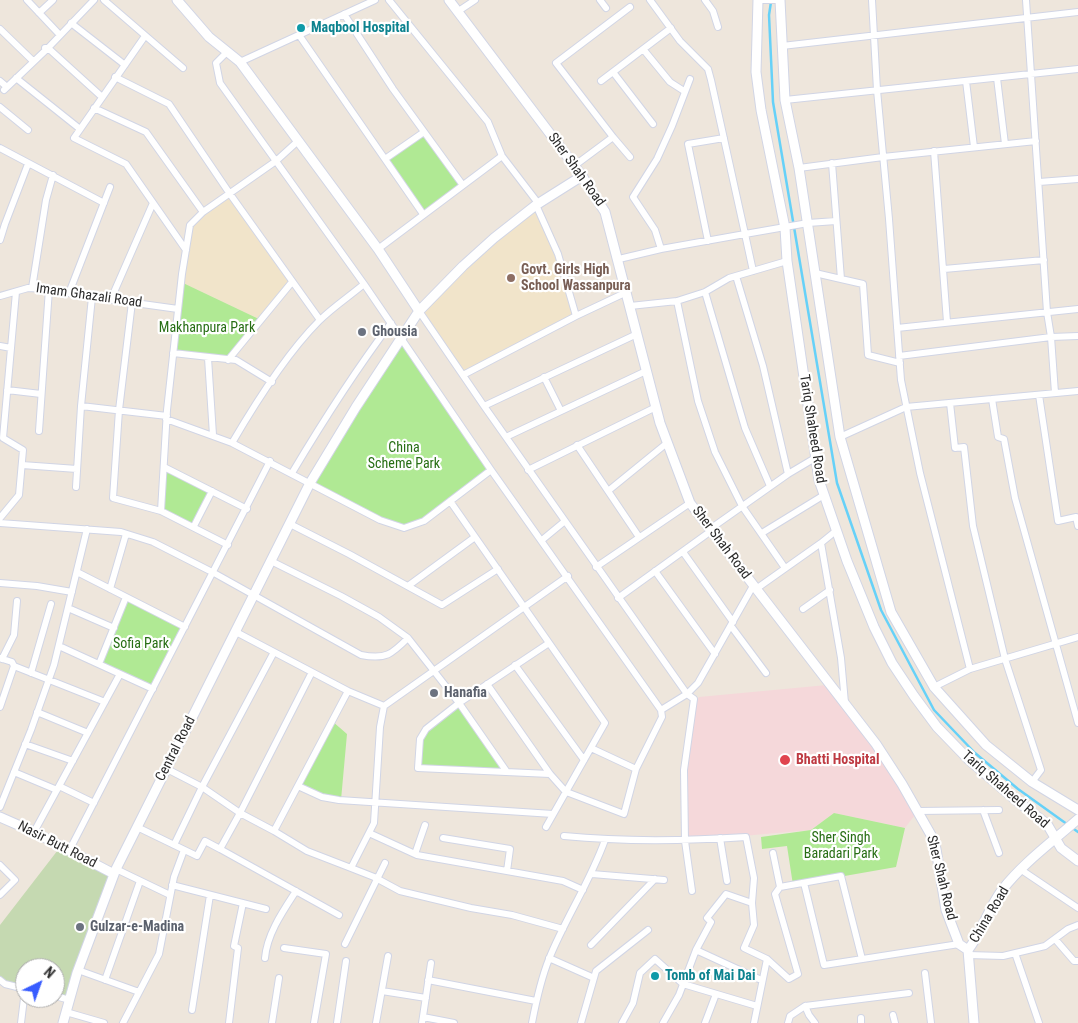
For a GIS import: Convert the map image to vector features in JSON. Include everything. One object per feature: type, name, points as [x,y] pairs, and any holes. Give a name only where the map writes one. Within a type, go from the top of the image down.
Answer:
[{"type":"main road","points":[[177,0],[209,37],[240,62],[378,249],[419,311]]},
{"type":"main road","name":"Sher Shah Road","points":[[449,0],[582,176],[605,212],[619,259],[656,407],[667,443],[690,504],[876,744],[918,811],[932,835],[946,910],[959,944]]},
{"type":"main road","name":"Tariq Shaheed Road","points":[[758,0],[756,72],[760,110],[786,227],[787,261],[815,458],[824,495],[847,561],[874,627],[892,664],[937,727],[968,759],[1047,824],[1062,848],[1078,861]]},
{"type":"main road","name":"Tariq Shaheed Road","points":[[778,0],[785,100],[799,168],[840,437],[891,612],[934,687],[986,745],[1032,782],[1078,810]]},
{"type":"main road","name":"Central Road","points":[[63,1023],[78,970],[115,872],[310,483],[356,407],[419,311],[463,266],[494,238],[537,204],[582,176]]},
{"type":"main road","name":"Nasir Butt Road","points":[[0,817],[115,872]]},
{"type":"main road","name":"China Road","points":[[968,953],[986,917],[1002,891],[1020,869],[1078,819]]},
{"type":"main road","points":[[959,944],[968,953],[974,1023]]},
{"type":"street","points":[[27,0],[59,34]]},
{"type":"street","points":[[39,13],[53,0]]},
{"type":"street","points":[[0,81],[5,89],[94,0]]},
{"type":"street","points":[[104,0],[183,68]]},
{"type":"street","points":[[240,62],[375,0]]},
{"type":"street","points":[[389,0],[488,122],[502,156],[537,204],[558,254],[576,316]]},
{"type":"street","points":[[457,12],[474,0]]},
{"type":"street","points":[[600,0],[606,8]]},
{"type":"street","points":[[650,0],[680,41],[708,69],[753,271]]},
{"type":"street","points":[[705,0],[713,11],[718,27]]},
{"type":"street","points":[[758,0],[778,0]]},
{"type":"street","points":[[872,0],[877,90],[901,380],[920,473],[970,669]]},
{"type":"street","points":[[1026,0],[1047,312],[1051,337],[1055,393]]},
{"type":"street","points":[[630,7],[556,63],[630,157]]},
{"type":"street","points":[[782,46],[1078,12]]},
{"type":"street","points":[[344,14],[393,89],[462,184]]},
{"type":"street","points":[[71,23],[125,65]]},
{"type":"street","points":[[601,81],[671,28]]},
{"type":"street","points":[[0,29],[32,61]]},
{"type":"street","points":[[299,35],[424,214]]},
{"type":"street","points":[[146,36],[74,138],[126,164],[186,250]]},
{"type":"street","points":[[46,48],[102,97]]},
{"type":"street","points":[[643,49],[670,82],[684,91]]},
{"type":"street","points":[[227,52],[216,63],[220,83],[402,338],[491,470],[568,576],[661,710],[662,717],[636,769],[624,814],[567,793],[550,774],[487,684]]},
{"type":"street","points":[[785,100],[1078,69]]},
{"type":"street","points":[[613,72],[653,124]]},
{"type":"street","points":[[16,78],[80,129]]},
{"type":"street","points":[[116,78],[169,104],[230,194],[320,320]]},
{"type":"street","points":[[997,78],[1005,144]]},
{"type":"street","points":[[661,249],[655,230],[633,197],[656,159],[672,126],[684,91],[690,80]]},
{"type":"street","points":[[966,81],[974,147]]},
{"type":"street","points":[[0,106],[28,130]]},
{"type":"street","points":[[94,108],[146,132],[203,212]]},
{"type":"street","points":[[385,159],[424,132]]},
{"type":"street","points":[[574,166],[613,137]]},
{"type":"street","points":[[708,241],[688,144],[724,138]]},
{"type":"street","points":[[161,511],[166,418],[178,309],[190,225],[203,212],[276,161],[298,141]]},
{"type":"street","points":[[799,168],[934,151],[1036,141]]},
{"type":"street","points":[[0,150],[53,175],[104,203]]},
{"type":"street","points":[[934,151],[948,322]]},
{"type":"street","points":[[378,249],[462,184],[502,156]]},
{"type":"street","points":[[832,163],[841,279]]},
{"type":"street","points":[[0,240],[28,164]]},
{"type":"street","points":[[32,288],[46,200],[53,175]]},
{"type":"street","points":[[1039,182],[1078,179]]},
{"type":"street","points":[[69,292],[110,187]]},
{"type":"street","points":[[111,299],[153,202]]},
{"type":"street","points":[[619,259],[661,249],[806,223],[836,221]]},
{"type":"street","points":[[944,269],[1044,260]]},
{"type":"street","points":[[630,306],[678,301],[705,292],[729,278],[787,261]]},
{"type":"street","points":[[816,273],[863,284],[868,355],[899,360],[1051,337],[1078,336]]},
{"type":"street","points":[[736,276],[763,366],[788,474]]},
{"type":"street","points":[[228,360],[292,282]]},
{"type":"street","points":[[232,443],[291,353],[320,320],[364,284]]},
{"type":"street","name":"Imam Ghazali Road","points":[[0,296],[32,288],[49,289],[178,309]]},
{"type":"street","points":[[39,431],[49,289]]},
{"type":"street","points":[[0,518],[19,495],[22,465],[23,450],[3,438],[6,406],[5,388],[16,292]]},
{"type":"street","points":[[463,376],[576,316],[627,292]]},
{"type":"street","points":[[705,292],[745,428],[770,486]]},
{"type":"street","points":[[76,487],[81,406],[92,297]]},
{"type":"street","points":[[678,301],[698,401],[716,452],[742,506],[784,568]]},
{"type":"street","points":[[132,302],[118,410],[113,498],[161,511],[194,526],[228,545]]},
{"type":"street","points":[[897,328],[1078,309]]},
{"type":"street","points":[[419,311],[596,567],[687,694],[694,699],[684,770],[685,841],[692,891]]},
{"type":"street","points":[[292,473],[352,375],[391,323]]},
{"type":"street","points":[[484,406],[637,334]]},
{"type":"street","points":[[0,346],[11,348]]},
{"type":"street","points":[[173,353],[236,360],[272,382]]},
{"type":"street","points":[[208,358],[213,435]]},
{"type":"street","points":[[506,437],[646,371]]},
{"type":"street","points":[[544,377],[561,411]]},
{"type":"street","points":[[5,388],[41,394]]},
{"type":"street","points":[[840,437],[906,407],[1078,391]]},
{"type":"street","points":[[1038,394],[1058,520],[1076,517],[1078,526]]},
{"type":"street","points":[[992,399],[998,437],[1004,439],[1015,498],[1078,724]]},
{"type":"street","points":[[950,403],[955,448],[964,447],[973,526],[1005,659],[1041,770],[1032,782]]},
{"type":"street","points":[[0,413],[6,406]]},
{"type":"street","points":[[81,406],[166,418],[213,435],[270,461],[380,520],[404,528],[424,521],[491,470]]},
{"type":"street","points":[[528,470],[656,407]]},
{"type":"street","points":[[608,491],[667,443]]},
{"type":"street","points":[[577,445],[639,538]]},
{"type":"street","points":[[618,598],[683,552],[770,486],[815,458]]},
{"type":"street","points":[[69,850],[214,573],[270,461]]},
{"type":"street","points":[[22,465],[77,469]]},
{"type":"street","points":[[164,468],[247,509]]},
{"type":"street","points":[[194,526],[212,491]]},
{"type":"street","points":[[762,533],[824,495]]},
{"type":"street","points":[[450,501],[605,723],[546,827]]},
{"type":"street","points":[[596,567],[690,504]]},
{"type":"street","points":[[542,540],[565,521]]},
{"type":"street","points":[[0,523],[126,534],[154,542],[362,655],[373,657],[391,654],[408,638]]},
{"type":"street","points":[[290,524],[442,605],[498,569]]},
{"type":"street","points":[[0,807],[37,712],[59,646],[87,530]]},
{"type":"street","points":[[661,710],[687,694],[698,683],[755,588],[837,530]]},
{"type":"street","points":[[110,589],[126,534]]},
{"type":"street","points":[[408,586],[476,537]]},
{"type":"street","points":[[821,543],[841,658],[845,704]]},
{"type":"street","points":[[683,552],[766,673]]},
{"type":"street","points":[[271,561],[364,608],[408,638],[459,703],[507,772]]},
{"type":"street","points":[[656,571],[715,654]]},
{"type":"street","points":[[77,572],[185,627]]},
{"type":"street","points":[[351,868],[374,823],[380,727],[384,706],[568,576]]},
{"type":"street","points":[[0,583],[37,586],[72,592]]},
{"type":"street","points":[[803,609],[830,590]]},
{"type":"street","points":[[99,664],[126,597]]},
{"type":"street","points":[[17,601],[14,635],[1,658],[12,662],[14,666],[30,673],[105,702]]},
{"type":"street","points":[[30,673],[52,604]]},
{"type":"street","points":[[68,608],[114,628]]},
{"type":"street","points":[[236,632],[348,691],[384,706]]},
{"type":"street","points":[[934,687],[970,669],[1078,636]]},
{"type":"street","points":[[549,643],[459,703],[426,729],[420,739],[418,768],[550,774]]},
{"type":"street","points":[[59,646],[153,689]]},
{"type":"street","points":[[174,845],[202,786],[274,652]]},
{"type":"street","points":[[516,665],[584,760]]},
{"type":"street","points":[[0,707],[3,691],[14,666]]},
{"type":"street","points":[[220,849],[312,672]]},
{"type":"street","points":[[34,832],[120,674]]},
{"type":"street","points":[[274,831],[348,691]]},
{"type":"street","points":[[37,712],[88,733]]},
{"type":"street","points":[[25,744],[73,761]]},
{"type":"street","points":[[591,748],[636,769]]},
{"type":"street","points":[[166,769],[202,786],[240,813],[307,851],[377,878],[400,891],[471,908],[512,915],[563,929]]},
{"type":"street","points":[[14,772],[94,803]]},
{"type":"street","points":[[298,786],[322,797],[375,803],[553,814]]},
{"type":"street","points":[[983,810],[999,853]]},
{"type":"street","points":[[918,811],[999,810]]},
{"type":"street","points":[[414,854],[426,825]]},
{"type":"street","points":[[137,827],[197,856],[205,841],[338,915]]},
{"type":"street","points":[[369,833],[414,854],[563,882],[583,890]]},
{"type":"street","points":[[564,836],[605,840],[685,841],[746,837],[754,878],[752,903],[754,925],[744,948],[767,959],[789,979],[798,974],[775,894],[780,887],[841,876],[862,959]]},
{"type":"street","points":[[443,838],[510,849],[507,871]]},
{"type":"street","points":[[720,838],[727,881]]},
{"type":"street","points":[[532,1023],[536,1001],[549,958],[592,874],[605,840]]},
{"type":"street","points":[[123,1023],[159,954],[172,885],[184,850]]},
{"type":"street","points":[[773,853],[780,887]]},
{"type":"street","points":[[345,944],[385,863]]},
{"type":"street","points":[[0,865],[15,880],[0,895]]},
{"type":"street","points":[[1020,869],[1078,908]]},
{"type":"street","points":[[115,872],[170,895]]},
{"type":"street","points":[[592,874],[664,880]]},
{"type":"street","points":[[591,945],[655,879]]},
{"type":"street","points":[[105,980],[140,881]]},
{"type":"street","points":[[804,883],[824,965],[959,944]]},
{"type":"street","points":[[172,885],[266,909]]},
{"type":"street","points":[[265,958],[278,920],[296,891]]},
{"type":"street","points":[[663,1023],[679,995],[696,950],[711,922],[707,918],[726,894],[752,903]]},
{"type":"street","points":[[192,1010],[210,895]]},
{"type":"street","points":[[229,1023],[238,948],[234,946],[243,903]]},
{"type":"street","points":[[968,953],[1003,956],[1045,946],[1068,929],[1078,925]]},
{"type":"street","points":[[581,1023],[596,971],[648,930]]},
{"type":"street","points":[[1055,939],[1074,961],[1078,961]]},
{"type":"street","points":[[284,948],[326,954],[314,1023]]},
{"type":"street","points":[[696,950],[759,979]]},
{"type":"street","points":[[1015,953],[1039,1023]]},
{"type":"street","points":[[376,1023],[388,956]]},
{"type":"street","points":[[549,958],[594,978]]},
{"type":"street","points":[[622,1023],[633,1003],[640,973],[654,959],[683,984],[757,1006]]},
{"type":"street","points":[[754,1023],[767,959]]},
{"type":"street","points":[[337,1023],[346,961]]},
{"type":"street","points":[[431,963],[422,1020],[454,1023]]},
{"type":"street","points":[[78,970],[139,992]]},
{"type":"street","points":[[925,973],[931,1023]]},
{"type":"street","points":[[272,1023],[279,978]]},
{"type":"street","points":[[0,980],[5,984],[15,986]]},
{"type":"street","points":[[428,980],[536,1001]]},
{"type":"street","points":[[382,991],[426,998]]},
{"type":"street","points":[[788,1023],[790,1016],[805,1006],[909,993]]},
{"type":"street","points":[[705,1023],[716,994]]},
{"type":"street","points":[[65,999],[70,1000]]},
{"type":"street","points":[[805,1006],[815,1023]]},
{"type":"street","points":[[21,1023],[23,1008]]},
{"type":"street","points":[[66,1012],[104,1023]]},
{"type":"street","points":[[893,1015],[895,1023]]},
{"type":"shaded area","points":[[231,195],[292,282],[261,320],[181,282],[189,225]]},
{"type":"shaded area","name":"Govt. Girls High School Wassanpura","points":[[539,208],[553,233],[576,316],[463,376],[420,314],[495,241]]},
{"type":"shaded area","name":"Bhatti Hospital","points":[[827,685],[879,751],[918,811],[905,828],[834,813],[811,830],[685,841],[684,770],[694,704],[699,697]]},
{"type":"green space","points":[[424,132],[462,184],[423,214],[385,159]]},
{"type":"green space","name":"Makhanpura Park","points":[[181,282],[261,320],[228,360],[173,353]]},
{"type":"green space","name":"China Scheme Park","points":[[402,343],[491,470],[424,521],[404,528],[310,484]]},
{"type":"green space","points":[[164,467],[212,491],[194,526],[161,511]]},
{"type":"green space","name":"Sofia Park","points":[[126,597],[185,627],[153,689],[99,664]]},
{"type":"green space","points":[[459,703],[507,772],[421,769],[419,749],[426,729]]},
{"type":"green space","points":[[332,721],[347,734],[341,800],[298,786]]},
{"type":"green space","name":"Sher Singh Baradari Park","points":[[834,813],[905,828],[896,867],[793,885],[787,846],[762,849],[761,837],[811,830]]},
{"type":"green space","points":[[61,846],[114,874],[70,1000],[65,999],[65,958],[15,958],[15,985],[0,980],[0,925]]},
{"type":"waterway","points":[[771,2],[769,15],[773,102],[837,483],[881,610],[934,710],[975,753],[1018,789],[1078,832]]},
{"type":"place","name":"Maqbool Hospital","points":[[301,28]]},
{"type":"place","name":"Govt. Girls High School Wassanpura","points":[[511,278]]},
{"type":"place","name":"Ghousia","points":[[362,332]]},
{"type":"place","name":"Hanafia","points":[[434,693]]},
{"type":"place","name":"Bhatti Hospital","points":[[785,760]]},
{"type":"place","name":"Gulzar-e-Madina","points":[[80,927]]},
{"type":"place","name":"Tomb of Mai Dai","points":[[655,976]]}]
